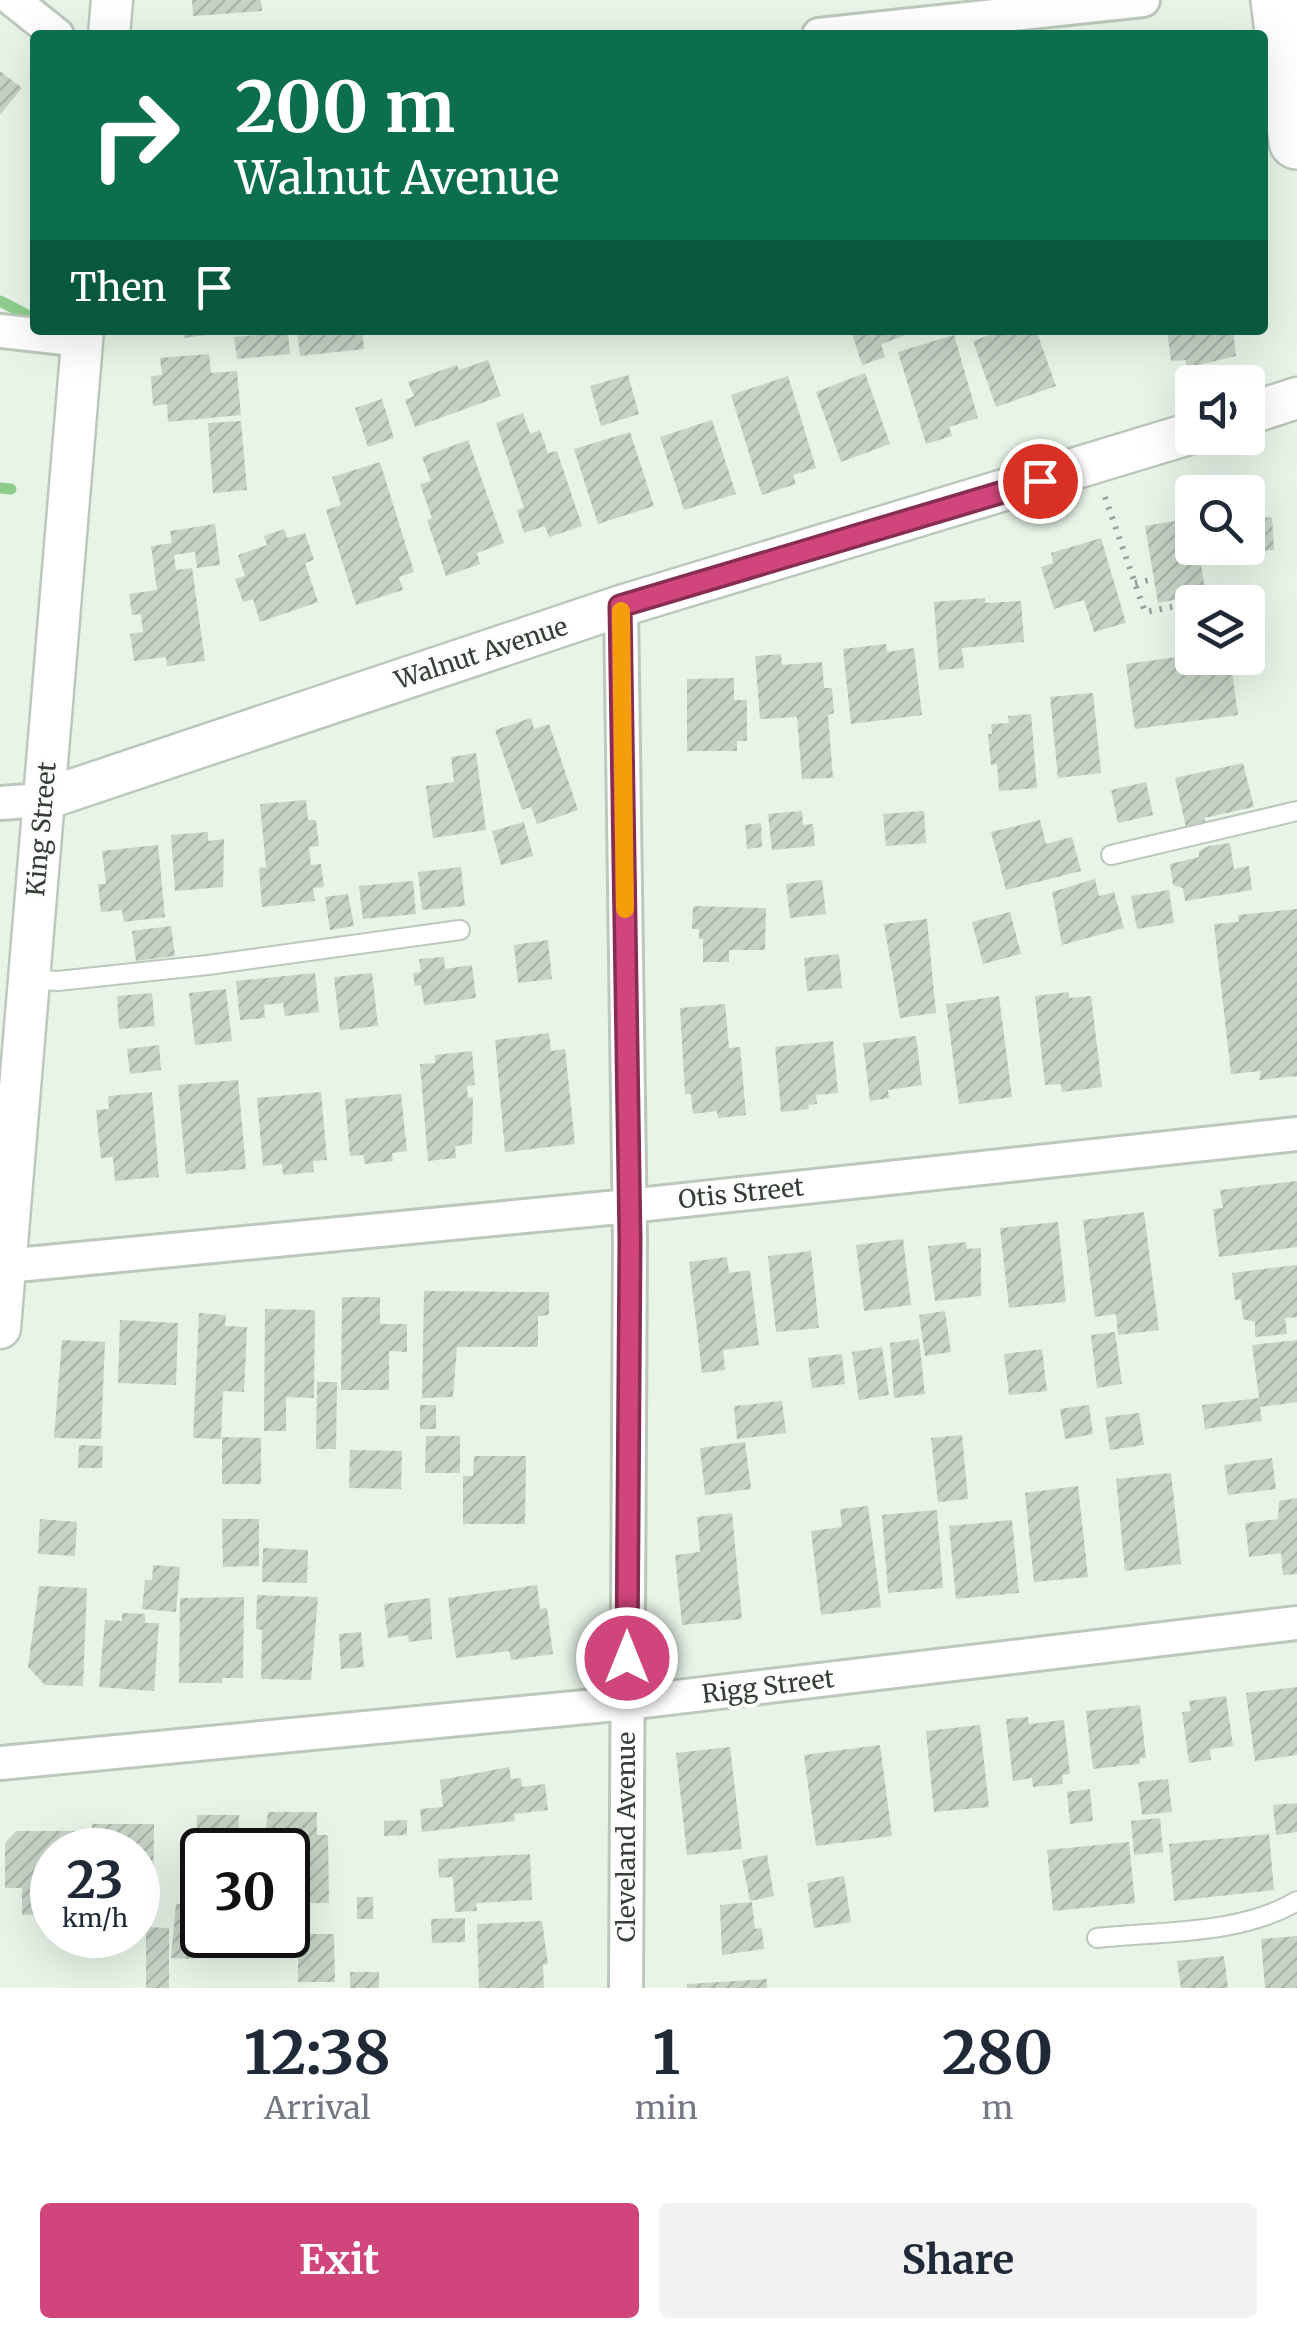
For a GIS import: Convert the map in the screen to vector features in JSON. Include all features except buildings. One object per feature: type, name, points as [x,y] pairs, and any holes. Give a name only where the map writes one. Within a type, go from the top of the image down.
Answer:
[{"type":"highway","points":[[1286,9],[1296,126]]},
{"type":"street","points":[[13,0],[51,30]]},
{"type":"street","points":[[109,30],[112,0]]},
{"type":"street","points":[[865,30],[1143,0]]},
{"type":"street","points":[[0,331],[30,332]]},
{"type":"street","name":"King Street","points":[[0,1328],[83,335]]},
{"type":"street","points":[[1265,408],[1297,398]]},
{"type":"street","name":"Walnut Avenue","points":[[0,803],[42,800],[620,606],[1175,438]]},
{"type":"street","name":"Cleveland Avenue","points":[[620,606],[629,1206],[626,1988]]},
{"type":"street","name":"Otis Street","points":[[6,1266],[629,1206],[1297,1134]]},
{"type":"street","name":"Rigg Street","points":[[0,1763],[627,1703],[1297,1624]]},
{"type":"lane","points":[[1112,856],[1297,811]]},
{"type":"lane","points":[[28,979],[58,981],[208,965],[460,930]]},
{"type":"lane","points":[[1097,1938],[1247,1921],[1274,1915],[1297,1900]]},
{"type":"path","points":[[1105,498],[1145,612],[1175,606]]},
{"type":"path","points":[[1135,583],[1154,579]]},
{"type":"waterway","points":[[0,301],[30,316]]},
{"type":"waterway","points":[[0,488],[11,489]]},
{"type":"slow traffic","points":[[621,611],[625,909]]},
{"type":"route","points":[[627,1658],[630,1240],[620,606],[1040,481]]}]
